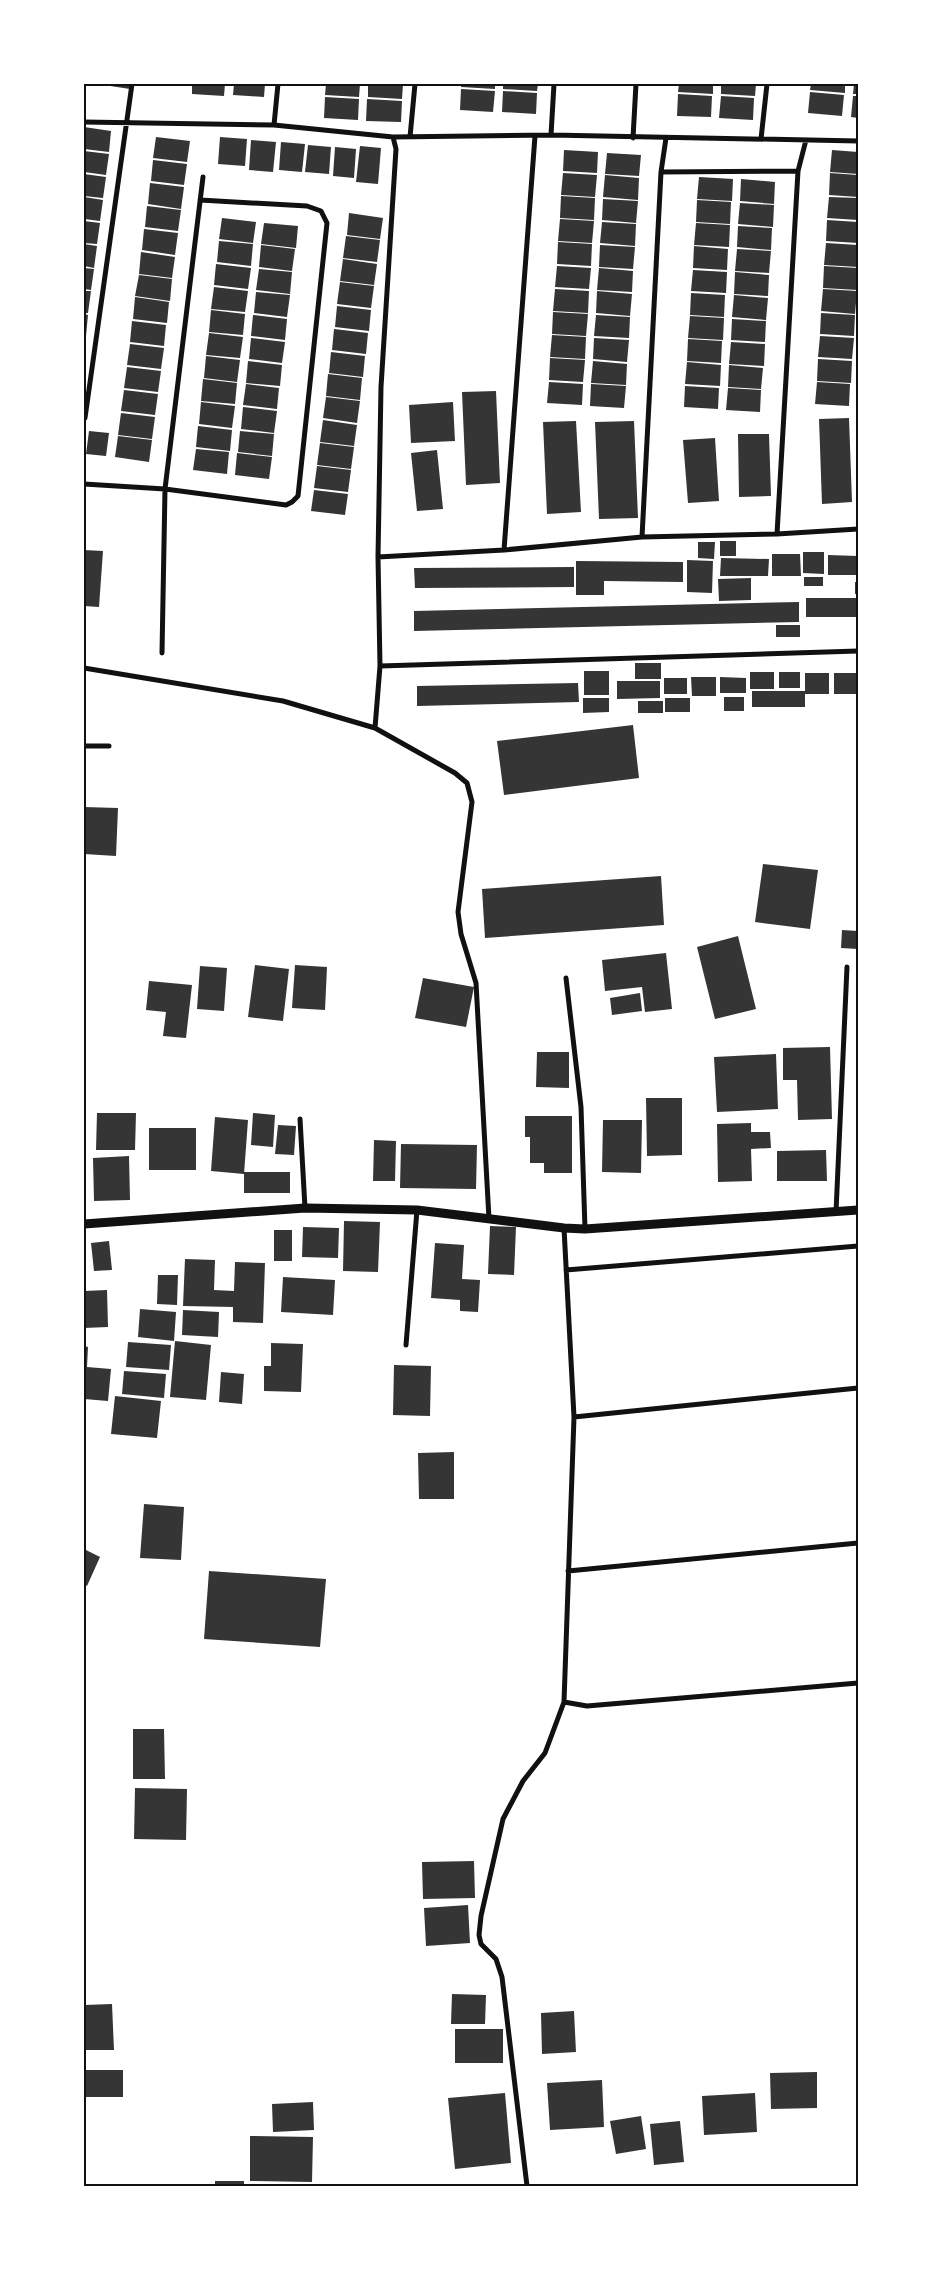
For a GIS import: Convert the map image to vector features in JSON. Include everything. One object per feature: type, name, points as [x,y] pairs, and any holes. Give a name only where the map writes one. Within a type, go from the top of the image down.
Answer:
[{"type":"street","points":[[84,418],[125,122],[132,84]]},
{"type":"street","points":[[274,126],[278,84]]},
{"type":"street","points":[[410,136],[415,84]]},
{"type":"street","points":[[551,135],[554,84]]},
{"type":"street","points":[[633,138],[636,84]]},
{"type":"street","points":[[761,138],[767,84]]},
{"type":"street","points":[[84,122],[274,126],[394,136],[551,135],[858,141]]},
{"type":"street","points":[[375,728],[380,666],[378,557],[381,387],[396,149],[394,136]]},
{"type":"street","points":[[504,550],[535,136]]},
{"type":"street","points":[[642,537],[660,172],[666,138]]},
{"type":"street","points":[[777,534],[798,171],[806,140]]},
{"type":"street","points":[[660,172],[798,171]]},
{"type":"street","points":[[162,652],[165,489],[203,177]]},
{"type":"street","points":[[84,484],[165,489],[286,505],[298,496],[327,223],[321,211],[307,206],[200,200]]},
{"type":"street","points":[[378,557],[504,550],[642,537],[777,534],[858,529]]},
{"type":"street","points":[[380,666],[858,651]]},
{"type":"street","points":[[84,668],[283,702],[375,728],[454,773],[467,783],[472,802],[458,912],[461,934],[476,983],[489,1219]]},
{"type":"street","points":[[84,746],[109,746]]},
{"type":"street","points":[[836,1212],[847,967]]},
{"type":"street","points":[[566,978],[581,1108],[585,1228]]},
{"type":"street","points":[[300,1119],[305,1208]]},
{"type":"street","points":[[84,1224],[305,1208],[417,1210],[564,1228],[585,1228],[858,1210]]},
{"type":"street","points":[[406,1344],[417,1210]]},
{"type":"street","points":[[527,2186],[502,1976],[496,1959],[481,1944],[479,1926],[502,1819],[523,1781],[545,1753],[564,1702],[574,1417],[564,1228]]},
{"type":"street","points":[[566,1270],[858,1246]]},
{"type":"street","points":[[574,1417],[858,1388]]},
{"type":"street","points":[[568,1570],[858,1543]]},
{"type":"street","points":[[564,1702],[587,1706],[858,1683]]},
{"type":"building","points":[[97,84],[130,84],[130,89]]},
{"type":"building","points":[[192,84],[225,84],[224,96],[192,94]]},
{"type":"building","points":[[234,84],[265,84],[264,97],[233,95]]},
{"type":"building","points":[[326,84],[360,84],[359,97],[325,95]]},
{"type":"building","points":[[368,84],[403,84],[402,99],[368,97]]},
{"type":"building","points":[[461,84],[495,84],[495,89],[461,87]]},
{"type":"building","points":[[503,84],[538,84],[537,91],[503,89]]},
{"type":"building","points":[[679,84],[713,84],[713,94],[678,92]]},
{"type":"building","points":[[721,84],[756,84],[755,96],[721,94]]},
{"type":"building","points":[[811,84],[845,84],[845,93],[810,90]]},
{"type":"building","points":[[854,84],[858,84],[858,94],[853,94]]},
{"type":"building","points":[[461,89],[495,91],[493,112],[460,110]]},
{"type":"building","points":[[503,91],[537,93],[536,114],[502,112]]},
{"type":"building","points":[[810,92],[844,95],[842,116],[808,113]]},
{"type":"building","points":[[678,94],[712,96],[711,117],[677,116]]},
{"type":"building","points":[[721,96],[754,98],[753,120],[719,118]]},
{"type":"building","points":[[853,96],[858,96],[858,118],[851,117]]},
{"type":"building","points":[[325,97],[359,99],[358,120],[324,118]]},
{"type":"building","points":[[367,99],[402,101],[401,122],[366,121]]},
{"type":"building","points":[[84,127],[111,131],[109,152],[84,149]]},
{"type":"building","points":[[156,137],[190,141],[187,162],[153,158]]},
{"type":"building","points":[[220,137],[247,139],[245,166],[218,164]]},
{"type":"building","points":[[251,140],[276,142],[273,172],[249,170]]},
{"type":"building","points":[[281,142],[305,144],[302,172],[279,170]]},
{"type":"building","points":[[308,145],[331,147],[329,174],[305,172]]},
{"type":"building","points":[[360,146],[381,148],[378,184],[356,182]]},
{"type":"building","points":[[335,147],[356,149],[354,178],[333,176]]},
{"type":"building","points":[[564,150],[598,152],[597,173],[563,171]]},
{"type":"building","points":[[832,150],[858,152],[858,174],[830,172]]},
{"type":"building","points":[[84,151],[109,154],[106,175],[84,172]]},
{"type":"building","points":[[607,153],[641,155],[639,176],[605,174]]},
{"type":"building","points":[[153,160],[187,164],[184,185],[151,181]]},
{"type":"building","points":[[563,173],[597,175],[595,197],[561,195]]},
{"type":"building","points":[[830,173],[858,175],[858,197],[829,195]]},
{"type":"building","points":[[84,174],[106,177],[103,198],[84,196]]},
{"type":"building","points":[[605,175],[639,178],[638,200],[603,197]]},
{"type":"building","points":[[699,177],[733,179],[732,201],[697,199]]},
{"type":"building","points":[[741,179],[775,182],[774,204],[740,201]]},
{"type":"building","points":[[150,183],[184,187],[181,209],[148,204]]},
{"type":"building","points":[[561,196],[595,198],[594,220],[560,218]]},
{"type":"building","points":[[84,197],[103,200],[100,221],[84,219]]},
{"type":"building","points":[[829,197],[858,198],[858,220],[827,218]]},
{"type":"building","points":[[603,199],[638,201],[636,223],[602,220]]},
{"type":"building","points":[[697,200],[731,202],[730,224],[696,222]]},
{"type":"building","points":[[740,203],[774,205],[773,227],[738,224]]},
{"type":"building","points":[[147,206],[181,210],[178,231],[145,227]]},
{"type":"building","points":[[349,213],[383,218],[380,239],[347,235]]},
{"type":"building","points":[[222,218],[256,222],[253,243],[219,239]]},
{"type":"building","points":[[560,219],[594,221],[592,243],[558,241]]},
{"type":"building","points":[[827,220],[858,222],[858,243],[826,241]]},
{"type":"building","points":[[84,221],[100,223],[97,244],[84,243]]},
{"type":"building","points":[[602,222],[636,224],[635,246],[600,243]]},
{"type":"building","points":[[264,223],[298,226],[296,248],[261,244]]},
{"type":"building","points":[[696,223],[730,225],[729,247],[694,245]]},
{"type":"building","points":[[738,226],[772,228],[771,250],[737,247]]},
{"type":"building","points":[[144,229],[178,233],[175,255],[142,250]]},
{"type":"building","points":[[346,236],[380,240],[377,262],[343,258]]},
{"type":"building","points":[[219,241],[253,244],[251,266],[217,262]]},
{"type":"building","points":[[558,242],[592,244],[591,266],[557,264]]},
{"type":"building","points":[[826,243],[858,245],[858,267],[824,265]]},
{"type":"building","points":[[84,244],[97,246],[94,268],[84,266]]},
{"type":"building","points":[[261,245],[295,249],[292,271],[259,267]]},
{"type":"building","points":[[600,245],[635,247],[633,269],[599,267]]},
{"type":"building","points":[[694,246],[728,249],[727,270],[693,268]]},
{"type":"building","points":[[737,249],[771,251],[769,273],[735,271]]},
{"type":"building","points":[[141,252],[175,257],[172,278],[139,274]]},
{"type":"building","points":[[343,259],[377,264],[374,285],[340,281]]},
{"type":"building","points":[[216,264],[251,268],[248,289],[214,285]]},
{"type":"building","points":[[557,266],[591,268],[589,289],[555,287]]},
{"type":"building","points":[[824,266],[858,268],[857,290],[823,288]]},
{"type":"building","points":[[84,268],[94,269],[91,290],[84,289]]},
{"type":"building","points":[[599,268],[633,271],[632,292],[597,290]]},
{"type":"building","points":[[259,269],[292,272],[290,294],[256,290]]},
{"type":"building","points":[[693,270],[727,272],[726,293],[691,291]]},
{"type":"building","points":[[735,272],[769,275],[768,296],[734,294]]},
{"type":"building","points":[[139,275],[172,279],[170,301],[135,296]]},
{"type":"building","points":[[340,282],[374,286],[371,308],[337,304]]},
{"type":"building","points":[[214,287],[248,291],[245,312],[211,309]]},
{"type":"building","points":[[555,289],[589,291],[588,313],[553,311]]},
{"type":"building","points":[[823,289],[857,291],[855,314],[821,311]]},
{"type":"building","points":[[84,291],[91,291],[88,313],[84,313]]},
{"type":"building","points":[[597,291],[632,294],[630,316],[596,313]]},
{"type":"building","points":[[256,292],[290,295],[287,317],[254,313]]},
{"type":"building","points":[[691,293],[725,295],[724,317],[690,315]]},
{"type":"building","points":[[734,295],[768,298],[766,320],[732,317]]},
{"type":"building","points":[[135,297],[169,302],[167,323],[133,319]]},
{"type":"building","points":[[337,306],[371,310],[369,331],[335,327]]},
{"type":"building","points":[[211,310],[245,314],[243,335],[209,332]]},
{"type":"building","points":[[553,312],[588,314],[586,336],[552,334]]},
{"type":"building","points":[[821,313],[855,315],[854,336],[820,334]]},
{"type":"building","points":[[84,314],[88,315],[86,336],[84,336]]},
{"type":"building","points":[[253,315],[287,319],[285,340],[251,336]]},
{"type":"building","points":[[596,315],[630,317],[629,338],[594,336]]},
{"type":"building","points":[[690,316],[724,318],[723,340],[688,338]]},
{"type":"building","points":[[732,319],[766,321],[765,342],[731,340]]},
{"type":"building","points":[[132,321],[166,325],[164,346],[130,342]]},
{"type":"building","points":[[334,329],[368,333],[366,354],[332,350]]},
{"type":"building","points":[[209,333],[243,337],[240,358],[206,355]]},
{"type":"building","points":[[552,335],[586,337],[585,359],[550,357]]},
{"type":"building","points":[[820,336],[854,338],[852,359],[818,357]]},
{"type":"building","points":[[251,338],[285,342],[282,363],[249,359]]},
{"type":"building","points":[[594,338],[629,340],[627,362],[593,359]]},
{"type":"building","points":[[688,339],[722,341],[721,363],[687,361]]},
{"type":"building","points":[[731,342],[765,344],[764,366],[729,364]]},
{"type":"building","points":[[130,344],[164,348],[161,369],[127,365]]},
{"type":"building","points":[[331,352],[365,356],[363,377],[329,373]]},
{"type":"building","points":[[206,356],[240,360],[237,382],[204,378]]},
{"type":"building","points":[[550,358],[585,360],[583,382],[549,380]]},
{"type":"building","points":[[818,359],[852,361],[851,383],[817,381]]},
{"type":"building","points":[[248,361],[282,365],[280,386],[246,383]]},
{"type":"building","points":[[593,361],[627,364],[626,385],[591,383]]},
{"type":"building","points":[[687,362],[721,365],[720,386],[685,384]]},
{"type":"building","points":[[729,365],[763,368],[761,389],[728,387]]},
{"type":"building","points":[[127,367],[161,371],[158,392],[124,388]]},
{"type":"building","points":[[328,374],[362,378],[360,400],[326,396]]},
{"type":"building","points":[[203,379],[237,383],[235,404],[201,401]]},
{"type":"building","points":[[549,382],[583,384],[582,405],[547,403]]},
{"type":"building","points":[[817,382],[850,384],[849,406],[815,404]]},
{"type":"building","points":[[246,384],[279,388],[277,409],[243,405]]},
{"type":"building","points":[[591,384],[626,386],[624,408],[590,406]]},
{"type":"building","points":[[685,386],[719,388],[718,409],[684,407]]},
{"type":"building","points":[[728,388],[761,390],[760,412],[726,410]]},
{"type":"building","points":[[124,390],[158,394],[155,415],[121,411]]},
{"type":"building","points":[[496,391],[500,483],[466,485],[462,392]]},
{"type":"building","points":[[326,397],[360,401],[357,423],[323,418]]},
{"type":"building","points":[[201,402],[235,406],[232,428],[199,424]]},
{"type":"building","points":[[453,402],[455,441],[411,443],[409,405]]},
{"type":"building","points":[[243,407],[277,411],[274,433],[241,429]]},
{"type":"building","points":[[121,413],[155,417],[152,439],[118,435]]},
{"type":"building","points":[[849,418],[852,502],[822,504],[819,419]]},
{"type":"building","points":[[323,420],[357,425],[354,446],[320,442]]},
{"type":"building","points":[[576,421],[581,512],[547,514],[543,422]]},
{"type":"building","points":[[634,421],[638,518],[599,519],[595,422]]},
{"type":"building","points":[[198,426],[232,430],[230,451],[196,447]]},
{"type":"building","points":[[89,431],[109,433],[106,456],[86,454]]},
{"type":"building","points":[[240,431],[274,434],[272,456],[238,452]]},
{"type":"building","points":[[738,434],[769,434],[771,496],[739,497]]},
{"type":"building","points":[[118,436],[152,440],[149,462],[115,457]]},
{"type":"building","points":[[715,438],[719,501],[688,503],[683,440]]},
{"type":"building","points":[[320,443],[354,447],[351,469],[317,465]]},
{"type":"building","points":[[196,449],[229,452],[227,474],[193,470]]},
{"type":"building","points":[[437,450],[443,509],[417,511],[411,453]]},
{"type":"building","points":[[237,453],[272,457],[269,479],[235,475]]},
{"type":"building","points":[[317,466],[351,470],[348,492],[314,488]]},
{"type":"building","points":[[314,490],[348,494],[345,515],[311,511]]},
{"type":"building","points":[[720,541],[736,541],[736,556],[720,556]]},
{"type":"building","points":[[698,542],[715,542],[714,559],[698,558]]},
{"type":"building","points":[[84,550],[103,551],[99,607],[84,606]]},
{"type":"building","points":[[803,552],[824,552],[824,574],[803,573]]},
{"type":"building","points":[[772,554],[800,554],[801,576],[772,576]]},
{"type":"building","points":[[828,555],[858,556],[858,575],[828,575]]},
{"type":"building","points":[[721,558],[769,559],[768,576],[720,576]]},
{"type":"building","points":[[687,560],[713,561],[712,593],[687,592]]},
{"type":"building","points":[[576,561],[683,562],[683,582],[604,581],[604,595],[576,595]]},
{"type":"building","points":[[574,567],[574,587],[415,588],[414,568]]},
{"type":"building","points":[[804,577],[823,577],[823,586],[804,586]]},
{"type":"building","points":[[751,578],[751,600],[719,601],[718,579]]},
{"type":"building","points":[[855,582],[858,582],[858,594],[855,594]]},
{"type":"building","points":[[806,598],[858,598],[858,617],[806,617]]},
{"type":"building","points":[[799,602],[799,622],[414,631],[414,611]]},
{"type":"building","points":[[776,625],[800,625],[800,637],[776,637]]},
{"type":"building","points":[[635,663],[661,663],[661,679],[635,679]]},
{"type":"building","points":[[584,671],[609,671],[609,695],[584,695]]},
{"type":"building","points":[[750,672],[774,672],[774,689],[750,689]]},
{"type":"building","points":[[779,672],[800,672],[800,688],[779,688]]},
{"type":"building","points":[[805,673],[829,673],[829,694],[805,694],[805,707],[752,707],[752,691],[805,691]]},
{"type":"building","points":[[834,673],[858,673],[858,694],[834,694]]},
{"type":"building","points":[[691,677],[716,677],[716,696],[692,696]]},
{"type":"building","points":[[720,677],[746,678],[746,693],[720,693]]},
{"type":"building","points":[[664,678],[687,678],[687,694],[664,694]]},
{"type":"building","points":[[617,681],[660,681],[660,698],[617,699]]},
{"type":"building","points":[[578,683],[579,702],[417,706],[417,686]]},
{"type":"building","points":[[724,697],[744,697],[744,711],[724,711]]},
{"type":"building","points":[[583,698],[609,698],[609,712],[583,713]]},
{"type":"building","points":[[665,698],[690,698],[690,712],[665,712]]},
{"type":"building","points":[[638,701],[663,701],[663,713],[638,713]]},
{"type":"building","points":[[633,725],[639,778],[504,795],[497,741]]},
{"type":"building","points":[[84,807],[118,808],[116,856],[84,854]]},
{"type":"building","points":[[763,864],[818,870],[810,929],[755,922]]},
{"type":"building","points":[[661,876],[664,925],[485,938],[482,889]]},
{"type":"building","points":[[842,930],[858,931],[858,949],[841,948]]},
{"type":"building","points":[[738,936],[756,1009],[715,1019],[697,947]]},
{"type":"building","points":[[666,953],[672,1009],[645,1012],[642,987],[605,991],[602,960]]},
{"type":"building","points":[[255,965],[289,969],[283,1021],[248,1017]]},
{"type":"building","points":[[295,965],[327,967],[325,1010],[292,1008]]},
{"type":"building","points":[[200,966],[227,968],[224,1011],[197,1009]]},
{"type":"building","points":[[423,978],[474,987],[466,1027],[415,1018]]},
{"type":"building","points":[[149,981],[192,985],[186,1038],[163,1036],[166,1012],[146,1010]]},
{"type":"building","points":[[640,993],[642,1011],[612,1015],[610,998]]},
{"type":"building","points":[[830,1047],[832,1119],[798,1120],[797,1080],[783,1080],[783,1048]]},
{"type":"building","points":[[537,1052],[569,1052],[569,1088],[536,1087]]},
{"type":"building","points":[[776,1054],[778,1109],[717,1112],[714,1057]]},
{"type":"building","points":[[646,1098],[682,1098],[682,1155],[647,1156]]},
{"type":"building","points":[[97,1113],[136,1113],[135,1150],[96,1150]]},
{"type":"building","points":[[253,1113],[275,1115],[273,1147],[251,1145]]},
{"type":"building","points":[[525,1116],[572,1116],[572,1173],[544,1173],[544,1163],[530,1163],[530,1137],[525,1137]]},
{"type":"building","points":[[215,1117],[248,1120],[244,1174],[211,1171]]},
{"type":"building","points":[[603,1120],[642,1120],[641,1173],[602,1172]]},
{"type":"building","points":[[751,1123],[751,1132],[770,1132],[771,1148],[751,1149],[752,1181],[718,1182],[717,1124]]},
{"type":"building","points":[[278,1125],[296,1126],[294,1155],[275,1154]]},
{"type":"building","points":[[149,1128],[196,1128],[196,1170],[149,1170]]},
{"type":"building","points":[[374,1140],[396,1141],[395,1181],[373,1181]]},
{"type":"building","points":[[401,1144],[477,1145],[476,1189],[400,1188]]},
{"type":"building","points":[[826,1150],[827,1181],[777,1181],[777,1151]]},
{"type":"building","points":[[129,1156],[130,1200],[94,1201],[93,1158]]},
{"type":"building","points":[[244,1172],[290,1172],[290,1193],[244,1193]]},
{"type":"building","points":[[344,1221],[380,1222],[378,1272],[343,1271]]},
{"type":"building","points":[[490,1226],[516,1227],[514,1275],[488,1274]]},
{"type":"building","points":[[303,1227],[339,1228],[338,1258],[302,1257]]},
{"type":"building","points":[[274,1230],[292,1230],[292,1261],[274,1261]]},
{"type":"building","points":[[109,1241],[112,1270],[94,1271],[91,1243]]},
{"type":"building","points":[[435,1243],[464,1245],[462,1279],[480,1280],[478,1312],[460,1311],[460,1300],[431,1298]]},
{"type":"building","points":[[185,1259],[215,1260],[214,1290],[234,1291],[235,1262],[265,1263],[263,1323],[233,1322],[233,1307],[183,1306]]},
{"type":"building","points":[[158,1275],[178,1275],[177,1305],[157,1304]]},
{"type":"building","points":[[283,1277],[335,1280],[333,1315],[281,1312]]},
{"type":"building","points":[[107,1290],[108,1327],[84,1328],[84,1291]]},
{"type":"building","points":[[140,1309],[176,1312],[174,1341],[138,1337]]},
{"type":"building","points":[[183,1310],[219,1312],[218,1337],[182,1335]]},
{"type":"building","points":[[175,1341],[211,1345],[206,1400],[170,1397]]},
{"type":"building","points":[[128,1342],[171,1345],[169,1370],[126,1367]]},
{"type":"building","points":[[271,1343],[303,1344],[301,1392],[264,1391],[264,1366],[271,1366]]},
{"type":"building","points":[[84,1346],[88,1347],[87,1367],[111,1369],[108,1401],[84,1399]]},
{"type":"building","points":[[394,1365],[431,1366],[430,1416],[393,1415]]},
{"type":"building","points":[[124,1371],[166,1374],[164,1398],[122,1394]]},
{"type":"building","points":[[221,1372],[244,1374],[242,1404],[219,1402]]},
{"type":"building","points":[[115,1396],[161,1401],[157,1438],[111,1434]]},
{"type":"building","points":[[454,1452],[454,1499],[419,1499],[418,1453]]},
{"type":"building","points":[[144,1504],[184,1507],[181,1560],[140,1558]]},
{"type":"building","points":[[84,1549],[100,1557],[87,1586],[84,1584]]},
{"type":"building","points":[[209,1571],[326,1579],[320,1647],[204,1639]]},
{"type":"building","points":[[133,1729],[164,1729],[165,1779],[133,1779]]},
{"type":"building","points":[[135,1788],[187,1789],[186,1840],[134,1839]]},
{"type":"building","points":[[474,1861],[475,1898],[423,1899],[422,1862]]},
{"type":"building","points":[[468,1905],[470,1943],[426,1946],[424,1908]]},
{"type":"building","points":[[452,1994],[486,1995],[485,2024],[451,2024]]},
{"type":"building","points":[[112,2004],[114,2050],[84,2050],[84,2005]]},
{"type":"building","points":[[574,2011],[576,2052],[542,2054],[541,2013]]},
{"type":"building","points":[[455,2029],[503,2029],[503,2063],[455,2063]]},
{"type":"building","points":[[84,2070],[123,2070],[123,2097],[84,2097]]},
{"type":"building","points":[[817,2072],[817,2108],[771,2109],[770,2073]]},
{"type":"building","points":[[602,2080],[604,2127],[550,2130],[547,2083]]},
{"type":"building","points":[[505,2093],[511,2163],[455,2169],[448,2098]]},
{"type":"building","points":[[755,2093],[757,2132],[704,2135],[702,2096]]},
{"type":"building","points":[[313,2102],[314,2130],[273,2132],[272,2104]]},
{"type":"building","points":[[641,2116],[646,2149],[616,2154],[610,2121]]},
{"type":"building","points":[[680,2121],[684,2162],[654,2165],[650,2124]]},
{"type":"building","points":[[250,2136],[313,2137],[312,2182],[250,2181]]},
{"type":"building","points":[[215,2181],[244,2181],[244,2186],[215,2186]]}]
